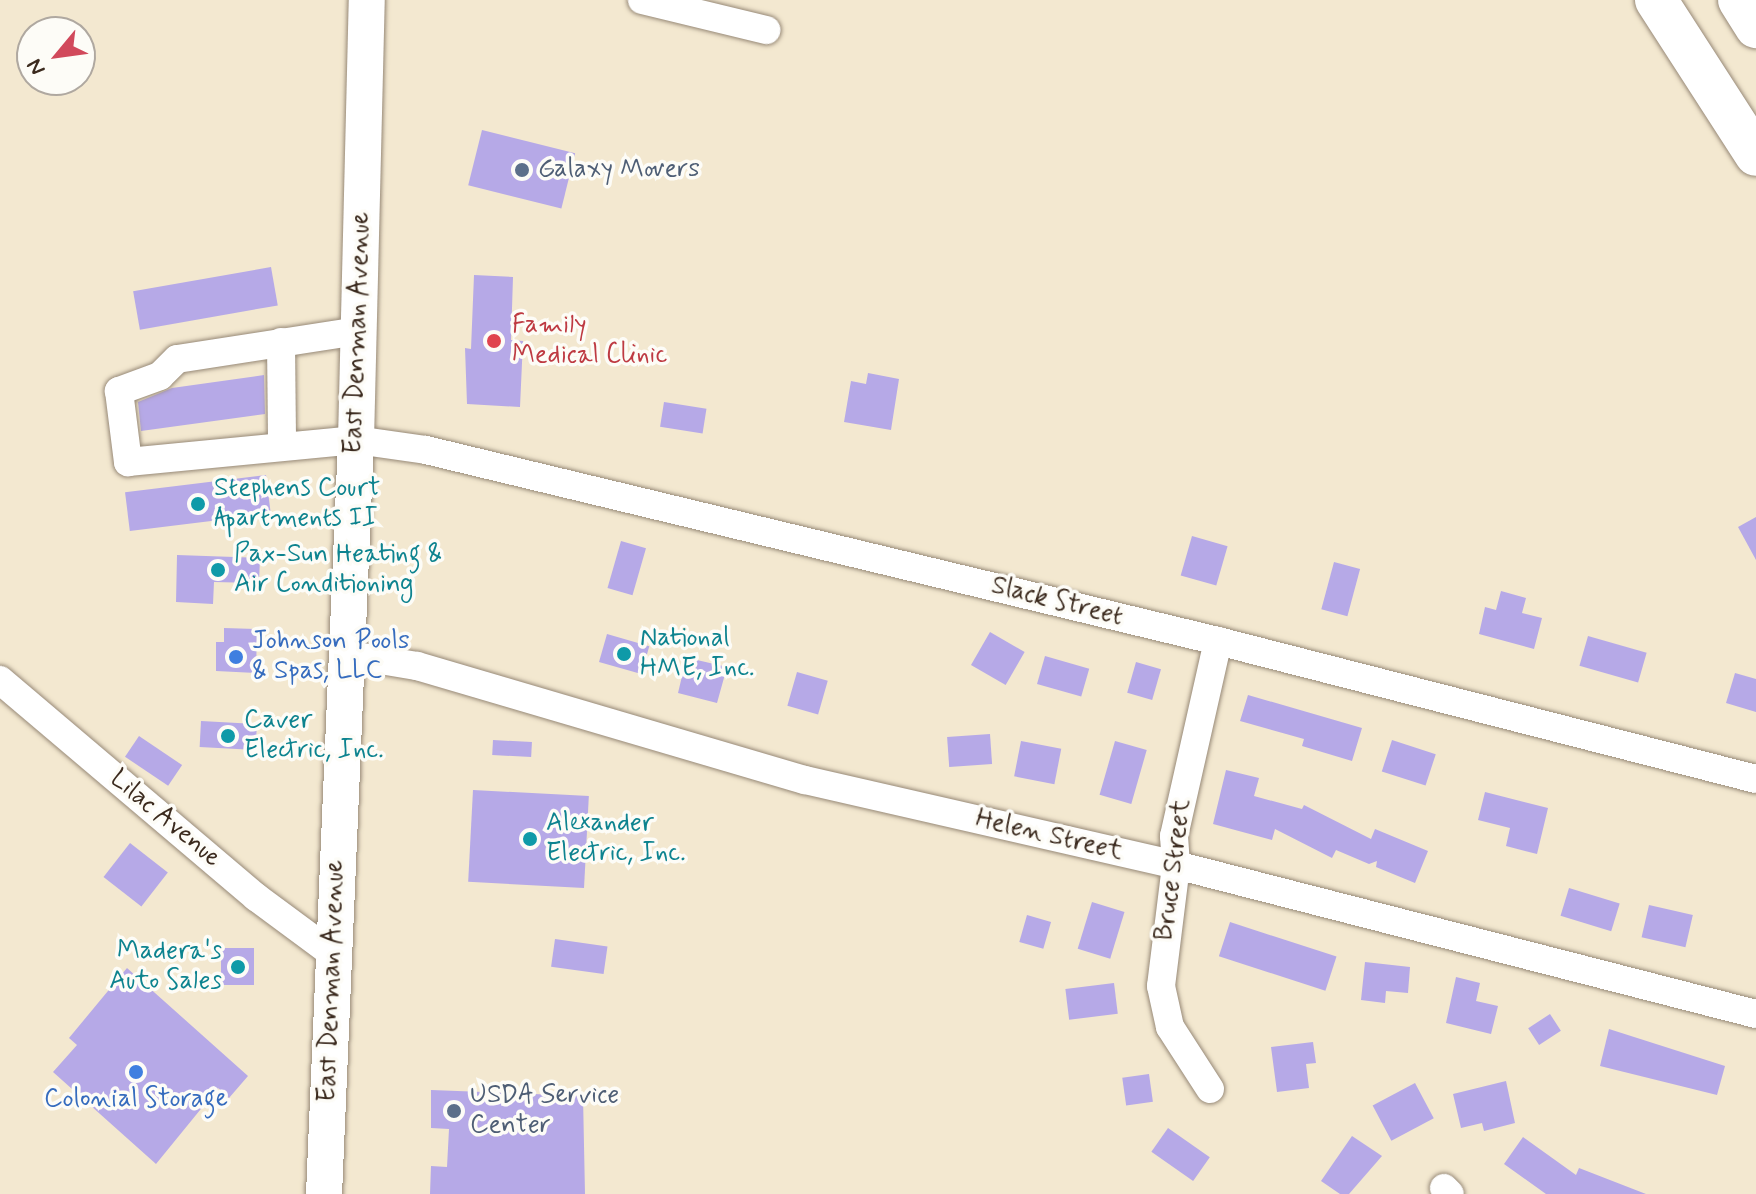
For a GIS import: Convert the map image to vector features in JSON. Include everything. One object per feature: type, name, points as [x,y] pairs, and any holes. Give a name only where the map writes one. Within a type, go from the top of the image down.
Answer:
[{"type":"highway","points":[[1656,0],[1756,155]]},
{"type":"highway","points":[[1739,0],[1756,27]]},
{"type":"main road","name":"East Denman Avenue","points":[[324,1194],[356,440],[367,0]]},
{"type":"street","points":[[642,0],[766,30]]},
{"type":"street","points":[[282,443],[281,342],[358,331]]},
{"type":"street","name":"Slack Street","points":[[281,342],[177,359],[160,376],[119,391],[128,462],[282,443],[356,440],[442,454],[1218,641],[1756,779]]},
{"type":"street","name":"Bruce Street","points":[[1210,1089],[1170,1027],[1161,986],[1176,865],[1174,836],[1218,641]]},
{"type":"street","name":"Helen Street","points":[[345,654],[417,666],[805,780],[1176,865],[1756,1014]]},
{"type":"street","name":"Lilac Avenue","points":[[0,680],[256,897],[333,954]]},
{"type":"building","name":"Galaxy Movers","points":[[482,130],[575,153],[561,209],[468,185]]},
{"type":"building","points":[[271,267],[278,305],[140,330],[133,291]]},
{"type":"building","name":"Family Medical Clinic","points":[[474,275],[513,277],[511,340],[523,341],[520,407],[467,404],[465,348],[471,349]]},
{"type":"building","points":[[868,373],[899,379],[891,430],[844,422],[851,381],[866,384]]},
{"type":"building","name":"Stephens Court Apartments II","points":[[264,375],[265,414],[141,431],[138,402],[172,388]]},
{"type":"building","points":[[664,402],[706,409],[703,433],[660,427]]},
{"type":"building","name":"Stephens Court Apartments II","points":[[266,475],[271,514],[130,531],[125,492]]},
{"type":"building","points":[[1756,517],[1756,560],[1738,527]]},
{"type":"building","points":[[1192,536],[1228,546],[1216,586],[1181,575]]},
{"type":"building","points":[[621,541],[646,548],[632,595],[607,588]]},
{"type":"building","name":"Pax-Sun Heating & Air Conditioning","points":[[177,555],[260,558],[259,583],[214,582],[213,604],[176,602]]},
{"type":"building","points":[[1334,562],[1360,569],[1347,616],[1321,609]]},
{"type":"building","points":[[1501,591],[1526,598],[1522,613],[1542,618],[1534,649],[1479,634],[1485,607],[1496,610]]},
{"type":"building","name":"Johnson Pools & Spas, LLC","points":[[224,628],[257,629],[256,673],[216,671],[216,642],[224,642]]},
{"type":"building","points":[[990,632],[1025,652],[1006,685],[971,665]]},
{"type":"building","name":"National HME, Inc.","points":[[607,634],[649,646],[641,674],[599,662]]},
{"type":"building","points":[[1588,636],[1647,653],[1638,683],[1579,666]]},
{"type":"building","points":[[1045,656],[1089,669],[1081,697],[1037,684]]},
{"type":"building","points":[[697,660],[727,667],[717,703],[678,693],[683,672],[693,674]]},
{"type":"building","points":[[1136,662],[1161,669],[1152,700],[1127,693]]},
{"type":"building","points":[[797,672],[828,681],[818,714],[787,706]]},
{"type":"building","points":[[1735,673],[1756,679],[1756,712],[1726,703]]},
{"type":"building","points":[[1248,695],[1362,728],[1352,761],[1302,746],[1304,739],[1240,721]]},
{"type":"building","name":"Caver Electric, Inc.","points":[[201,721],[257,724],[256,750],[200,747]]},
{"type":"building","points":[[990,734],[992,764],[949,767],[947,737]]},
{"type":"building","points":[[139,736],[182,765],[168,786],[125,757]]},
{"type":"building","points":[[493,740],[532,742],[531,757],[492,755]]},
{"type":"building","points":[[1392,740],[1436,754],[1426,786],[1382,771]]},
{"type":"building","points":[[1021,741],[1061,749],[1054,784],[1014,776]]},
{"type":"building","points":[[1115,741],[1147,750],[1131,804],[1100,795]]},
{"type":"building","points":[[1226,770],[1259,778],[1254,796],[1302,809],[1304,805],[1371,839],[1375,829],[1428,851],[1415,883],[1376,867],[1377,861],[1369,864],[1336,850],[1332,858],[1275,829],[1272,840],[1213,824]]},
{"type":"building","name":"Alexander Electric, Inc.","points":[[473,790],[589,796],[584,888],[468,882]]},
{"type":"building","points":[[1485,792],[1548,808],[1537,854],[1506,846],[1510,828],[1478,820]]},
{"type":"building","points":[[130,843],[168,873],[141,906],[104,877]]},
{"type":"building","points":[[1569,888],[1620,903],[1611,931],[1561,916]]},
{"type":"building","points":[[1092,902],[1125,912],[1110,959],[1078,949]]},
{"type":"building","points":[[1649,905],[1693,915],[1685,947],[1642,937]]},
{"type":"building","points":[[1027,915],[1051,922],[1043,949],[1019,942]]},
{"type":"building","points":[[1230,922],[1337,957],[1325,991],[1219,956]]},
{"type":"building","points":[[555,939],[607,946],[604,974],[551,967]]},
{"type":"building","name":"Madera's Auto Sales","points":[[221,948],[254,948],[254,985],[221,985]]},
{"type":"building","points":[[1365,962],[1410,967],[1408,993],[1386,991],[1385,1003],[1361,1000]]},
{"type":"building","points":[[127,968],[248,1076],[229,1098],[218,1088],[156,1164],[53,1072],[77,1045],[69,1038]]},
{"type":"building","points":[[1456,977],[1480,983],[1476,1001],[1498,1006],[1491,1034],[1446,1023]]},
{"type":"building","points":[[1114,983],[1118,1014],[1069,1020],[1065,989]]},
{"type":"building","points":[[1550,1014],[1561,1031],[1539,1045],[1528,1028]]},
{"type":"building","points":[[1609,1029],[1725,1066],[1717,1095],[1600,1066]]},
{"type":"building","points":[[1313,1042],[1316,1063],[1306,1064],[1309,1088],[1277,1092],[1271,1047]]},
{"type":"building","points":[[1149,1074],[1153,1102],[1126,1105],[1122,1078]]},
{"type":"building","points":[[1506,1081],[1515,1123],[1484,1131],[1482,1123],[1461,1128],[1453,1094]]},
{"type":"building","points":[[1415,1083],[1434,1118],[1391,1141],[1373,1106]]},
{"type":"building","points":[[431,1090],[583,1096],[585,1194],[430,1194],[431,1166],[447,1167],[449,1129],[431,1128]]},
{"type":"building","points":[[1168,1128],[1210,1157],[1193,1181],[1151,1152]]},
{"type":"building","points":[[1352,1136],[1382,1156],[1349,1194],[1340,1194],[1321,1181]]},
{"type":"building","points":[[1523,1137],[1576,1175],[1579,1168],[1646,1194],[1546,1194],[1504,1164]]},
{"type":"place","name":"Galaxy Movers","points":[[522,170]]},
{"type":"place","name":"Family Medical Clinic","points":[[494,341]]},
{"type":"place","name":"Stephens Court Apartments II","points":[[198,504]]},
{"type":"place","name":"Pax-Sun Heating & Air Conditioning","points":[[218,570]]},
{"type":"place","name":"National HME, Inc.","points":[[624,654]]},
{"type":"place","name":"Johnson Pools & Spas, LLC","points":[[236,657]]},
{"type":"place","name":"Caver Electric, Inc.","points":[[228,736]]},
{"type":"place","name":"Alexander Electric, Inc.","points":[[530,839]]},
{"type":"place","name":"Madera's Auto Sales","points":[[238,967]]},
{"type":"place","name":"Colonial Storage","points":[[136,1072]]},
{"type":"place","name":"USDA Service Center","points":[[454,1111]]}]
